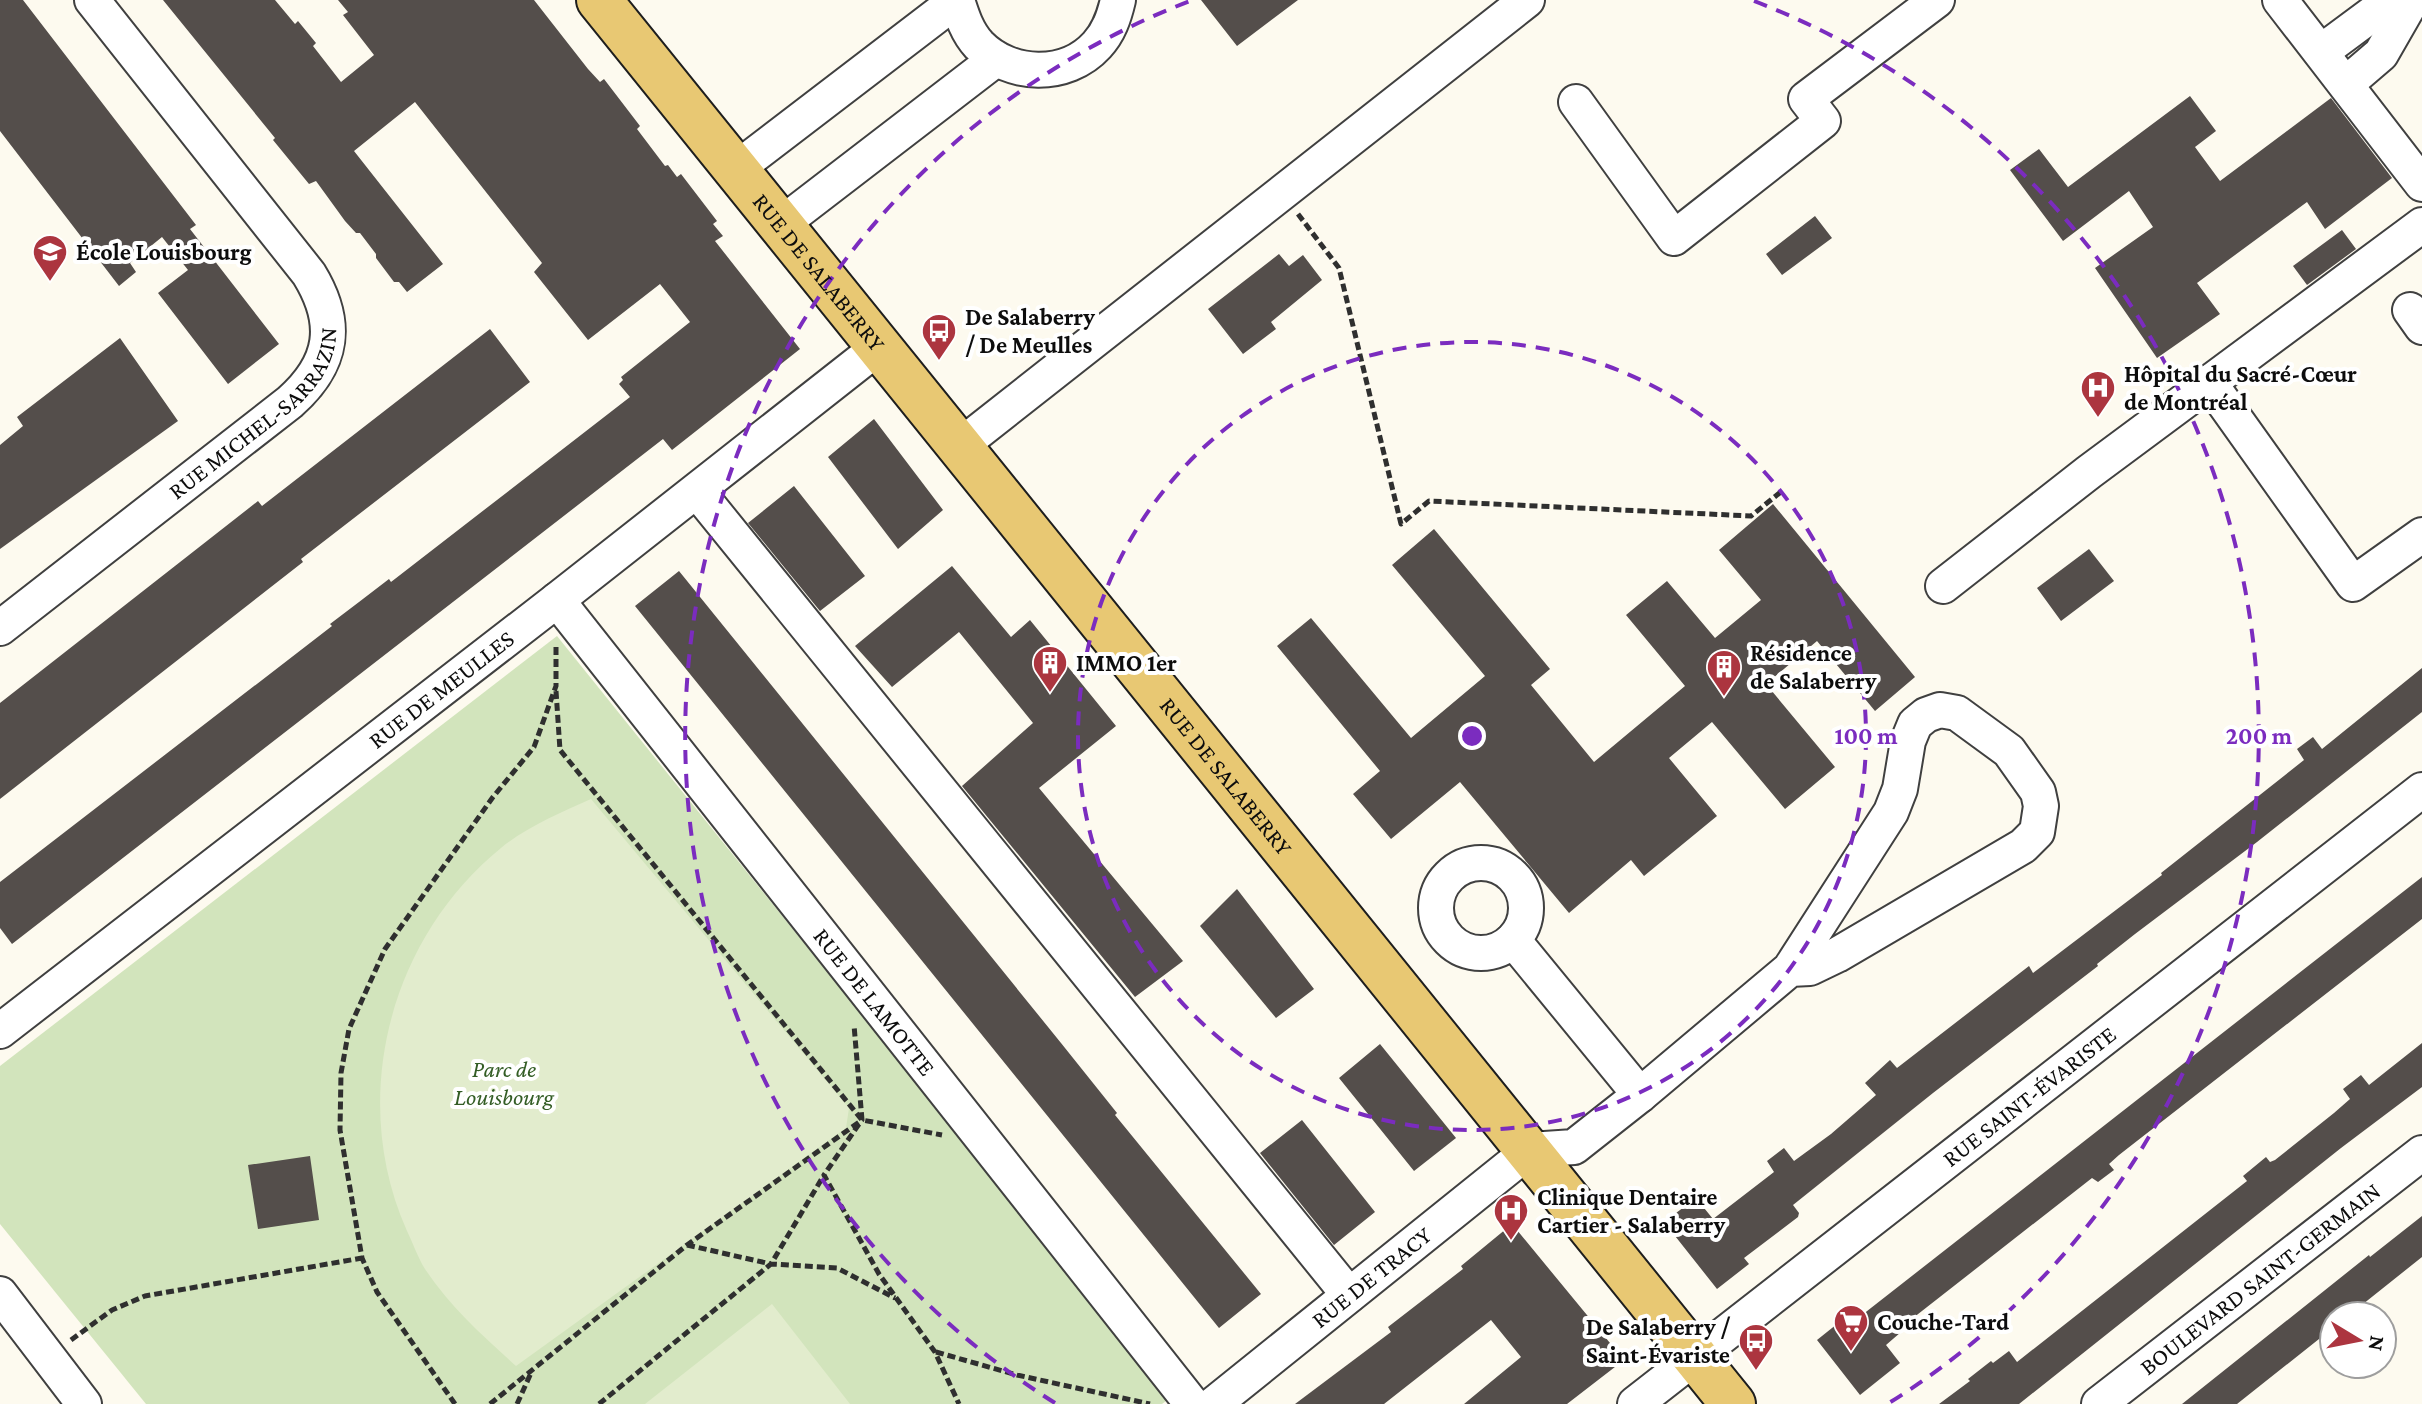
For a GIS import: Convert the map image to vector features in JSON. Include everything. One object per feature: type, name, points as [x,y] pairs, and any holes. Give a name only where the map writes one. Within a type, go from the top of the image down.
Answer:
[{"type":"main road","name":"RUE DE SALABERRY","points":[[599,0],[1733,1404]]},
{"type":"street","name":"RUE MICHEL-SARRAZIN","points":[[0,628],[290,402],[318,372],[329,333],[328,317],[319,291],[293,251],[92,0]]},
{"type":"street","points":[[736,169],[957,0],[964,23],[977,43],[996,59],[1021,69],[1049,70],[1074,62],[1096,45],[1112,23],[1118,0]]},
{"type":"street","points":[[960,446],[1527,0]]},
{"type":"street","points":[[1576,102],[1674,238],[1823,121],[1806,99],[1937,0]]},
{"type":"street","points":[[2280,0],[2422,184]]},
{"type":"street","points":[[2321,52],[2391,0]]},
{"type":"street","points":[[2346,84],[2381,54],[2412,0]]},
{"type":"street","points":[[780,225],[996,59]]},
{"type":"street","points":[[1943,586],[2209,382],[2422,225]]},
{"type":"street","name":"RUE DE MEULLES","points":[[0,1031],[880,346]]},
{"type":"street","points":[[2209,382],[2353,584],[2422,535]]},
{"type":"street","points":[[697,491],[1349,1295]]},
{"type":"street","name":"RUE DE LAMOTTE","points":[[557,600],[1192,1404]]},
{"type":"street","points":[[1530,1150],[1574,1147],[1790,969],[1891,812],[1900,789],[1908,741],[1915,724],[1926,715],[1940,710],[1957,713],[2009,751],[2038,792],[2041,806],[2037,832],[2023,846],[1837,955],[1810,968],[1790,969]]},
{"type":"street","name":"RUE SAINT-ÉVARISTE","points":[[1635,1404],[2422,790]]},
{"type":"street","points":[[1513,940],[1640,1095]]},
{"type":"street","name":"RUE DE TRACY","points":[[1214,1404],[1530,1150]]},
{"type":"street","name":"BOULEVARD SAINT-GERMAIN","points":[[2099,1404],[2422,1153]]},
{"type":"street","points":[[0,1294],[84,1404]]},
{"type":"path","points":[[1283,194],[1339,268],[1401,524],[1429,501],[1751,516],[1782,491]]},
{"type":"path","points":[[557,600],[556,686],[560,750],[862,1120],[986,1143]]},
{"type":"path","points":[[455,1404],[377,1292],[362,1258],[340,1130],[341,1073],[349,1029],[385,949],[493,797],[534,747],[556,686]]},
{"type":"path","points":[[599,1404],[771,1264],[824,1175],[862,1120],[848,969]]},
{"type":"path","points":[[490,1404],[687,1245],[862,1120]]},
{"type":"path","points":[[824,1175],[851,1226],[896,1298],[935,1352],[959,1404]]},
{"type":"path","points":[[687,1245],[771,1264],[837,1268],[896,1298]]},
{"type":"path","points":[[47,1357],[112,1310],[145,1296],[362,1258]]},
{"type":"path","points":[[935,1352],[1017,1375],[1150,1404]]},
{"type":"path","points":[[517,1404],[534,1368]]},
{"type":"green space","name":"Parc de Louisbourg","points":[[557,636],[1170,1398],[1162,1404],[146,1404],[0,1224],[0,1066]]},
{"type":"green space","points":[[591,799],[849,1108],[846,1128],[516,1366],[456,1308],[435,1283],[418,1255],[390,1180],[381,1128],[381,1076],[390,1024],[406,974],[431,928],[462,885],[511,840],[544,820]]},
{"type":"green space","points":[[772,1304],[850,1404],[645,1404]]},
{"type":"building","points":[[0,0],[23,0],[196,225],[190,229],[279,344],[228,384],[158,293],[188,270],[162,237],[130,263],[136,272],[119,286],[0,131]]},
{"type":"building","points":[[163,0],[275,0],[316,43],[313,46],[341,82],[374,55],[343,15],[348,12],[338,0],[534,0],[588,69],[600,82],[604,79],[640,126],[637,129],[665,166],[668,165],[677,177],[681,174],[717,221],[713,224],[723,236],[715,241],[800,349],[672,450],[663,439],[12,944],[0,928],[0,882],[332,626],[330,624],[389,579],[391,582],[630,397],[619,384],[623,380],[621,377],[690,322],[660,284],[588,340],[534,272],[542,263],[415,102],[354,151],[443,264],[407,292],[399,282],[394,282],[360,233],[356,233],[345,221],[316,181],[309,184]]},
{"type":"building","points":[[1201,0],[1298,0],[1237,46]]},
{"type":"building","points":[[2190,96],[2216,131],[2195,147],[2220,181],[2331,98],[2392,178],[2325,229],[2307,202],[2197,283],[2220,314],[2157,358],[2095,268],[2153,227],[2129,191],[2063,241],[2010,170],[2039,149],[2068,187]]},
{"type":"building","points":[[1815,216],[1832,238],[1782,275],[1766,254]]},
{"type":"building","points":[[2342,230],[2356,249],[2307,285],[2293,266]]},
{"type":"building","points":[[1279,254],[1289,266],[1303,255],[1322,280],[1271,322],[1276,329],[1243,354],[1208,309]]},
{"type":"building","points":[[490,329],[530,382],[301,559],[303,562],[0,799],[0,703],[258,501],[262,506]]},
{"type":"building","name":"École Louisbourg","points":[[120,338],[178,421],[0,549],[0,445],[23,426],[17,417]]},
{"type":"building","points":[[874,419],[943,510],[898,549],[828,457]]},
{"type":"building","points":[[794,486],[865,576],[820,611],[748,523]]},
{"type":"building","name":"Résidence de Salaberry","points":[[1773,504],[1915,677],[1875,711],[1817,641],[1766,684],[1835,767],[1785,809],[1712,722],[1669,758],[1717,816],[1644,876],[1631,860],[1569,913],[1460,782],[1391,839],[1353,794],[1380,771],[1277,646],[1311,618],[1411,738],[1485,676],[1392,565],[1434,529],[1550,669],[1531,685],[1594,762],[1685,686],[1626,615],[1667,581],[1715,638],[1761,600],[1719,550]]},
{"type":"building","points":[[2089,549],[2114,581],[2061,621],[2037,588]]},
{"type":"building","points":[[952,566],[1011,637],[1030,620],[1116,726],[1039,788],[1183,961],[1135,997],[962,786],[1033,723],[959,632],[892,687],[855,646]]},
{"type":"building","points":[[679,571],[1261,1294],[1219,1328],[635,606]]},
{"type":"building","points":[[2422,668],[2422,712],[1793,1205],[1799,1213],[1798,1217],[1744,1258],[1749,1264],[1717,1289],[1664,1222],[1696,1198],[1713,1219],[1774,1172],[1767,1161],[1784,1148],[1794,1161],[1831,1134],[1876,1095],[1865,1083],[1890,1060],[1897,1068],[2029,966],[2033,973],[2162,875],[2304,760],[2297,749],[2313,737],[2322,749]]},
{"type":"building","points":[[2422,877],[2422,919],[2119,1155],[2109,1164],[2114,1170],[2098,1182],[2092,1178],[1913,1318],[1915,1320],[1886,1345],[1900,1363],[1860,1395],[1817,1340],[1857,1308],[1862,1315]]},
{"type":"building","points":[[1237,889],[1314,989],[1276,1018],[1200,926]]},
{"type":"building","points":[[2422,1043],[2422,1087],[2019,1404],[1939,1404],[1991,1361],[1993,1363],[2009,1351],[2017,1362],[2247,1181],[2243,1176],[2266,1157],[2270,1162],[2275,1160],[2334,1113],[2350,1099],[2343,1089],[2361,1075],[2369,1085]]},
{"type":"building","points":[[1380,1044],[1456,1138],[1414,1171],[1339,1078]]},
{"type":"building","points":[[1302,1120],[1375,1212],[1334,1245],[1260,1153]]},
{"type":"building","points":[[310,1156],[319,1220],[258,1229],[248,1165]]},
{"type":"building","points":[[2422,1216],[2422,1257],[2368,1300],[2318,1300],[2318,1340],[2237,1404],[2182,1404],[2369,1255]]},
{"type":"building","points":[[1512,1224],[1624,1360],[1567,1404],[1464,1404],[1521,1357],[1491,1320],[1384,1404],[1295,1404],[1391,1332],[1388,1327],[1463,1269],[1461,1266]]},
{"type":"place","name":"École Louisbourg","points":[[50,283]]},
{"type":"place","name":"De Salaberry / De Meulles","points":[[939,362]]},
{"type":"place","name":"Hôpital du Sacré-Cœur de Montréal","points":[[2098,419]]},
{"type":"place","name":"IMMO 1er","points":[[1050,694]]},
{"type":"place","name":"Résidence de Salaberry","points":[[1724,698]]},
{"type":"place","name":"Clinique Dentaire Cartier - Salaberry","points":[[1511,1242]]},
{"type":"place","name":"Couche-Tard","points":[[1851,1353]]},
{"type":"place","name":"De Salaberry / Saint-Évariste","points":[[1756,1372]]}]
